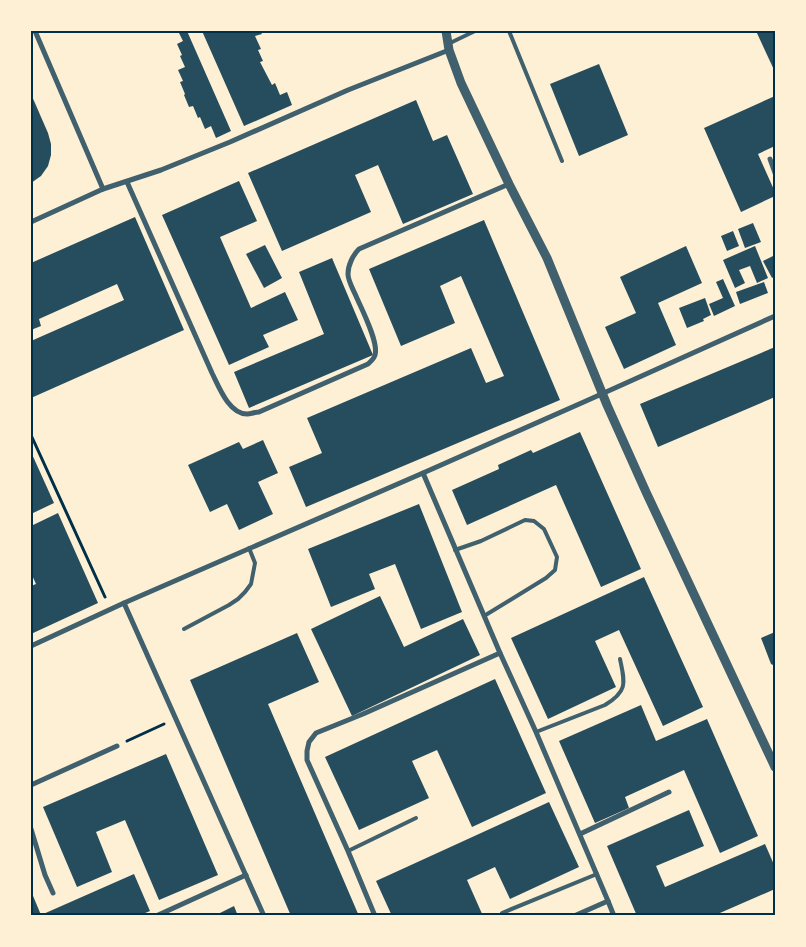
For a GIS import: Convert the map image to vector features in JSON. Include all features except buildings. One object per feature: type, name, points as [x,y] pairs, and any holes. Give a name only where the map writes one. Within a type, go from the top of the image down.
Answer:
[{"type":"street","points":[[35,31],[103,189]]},
{"type":"street","points":[[446,31],[448,47],[461,84],[547,258],[602,394],[775,767]]},
{"type":"street","points":[[31,222],[103,189],[161,170],[230,142],[448,47]]},
{"type":"street","points":[[770,158],[775,173]]},
{"type":"street","points":[[126,182],[212,373],[227,402],[238,411],[247,414],[259,412],[368,364],[374,358],[375,343],[348,274],[352,258],[359,249],[510,184]]},
{"type":"street","points":[[31,646],[124,603],[423,473],[775,316]]},
{"type":"street","points":[[423,473],[614,916]]},
{"type":"street","points":[[124,603],[264,916]]},
{"type":"street","points":[[375,916],[348,850],[307,760],[309,742],[316,734],[500,653]]},
{"type":"street","points":[[31,785],[117,746]]},
{"type":"street","points":[[580,834],[669,792]]},
{"type":"street","points":[[31,829],[45,875],[53,892]]},
{"type":"street","points":[[156,916],[246,875]]},
{"type":"street","points":[[574,916],[608,901]]},
{"type":"lane","points":[[448,47],[475,31]]},
{"type":"lane","points":[[509,31],[562,161]]},
{"type":"lane","points":[[455,550],[481,541],[525,520],[534,521],[544,529],[556,557],[555,570],[546,578],[484,616]]},
{"type":"lane","points":[[184,629],[229,605],[245,592],[251,584],[255,564],[249,548]]},
{"type":"lane","points":[[536,732],[616,698],[623,686],[624,675],[620,659]]},
{"type":"lane","points":[[348,850],[416,818]]},
{"type":"lane","points":[[502,913],[597,874]]},
{"type":"path","points":[[31,436],[111,609]]},
{"type":"path","points":[[117,746],[176,719]]}]
